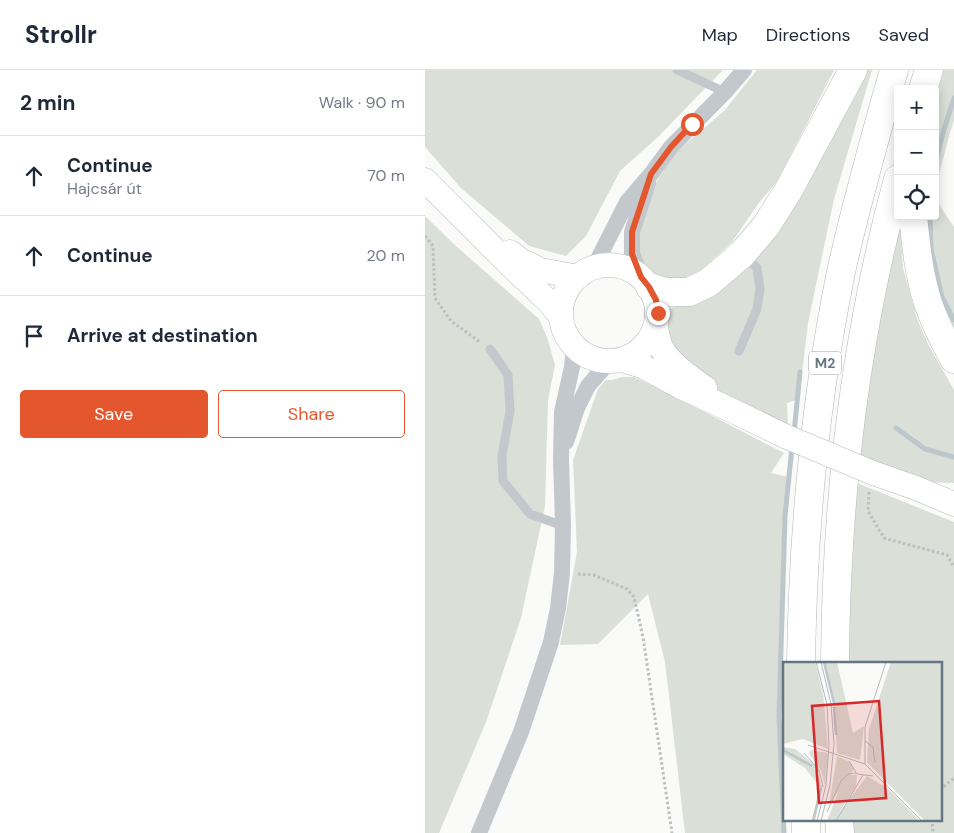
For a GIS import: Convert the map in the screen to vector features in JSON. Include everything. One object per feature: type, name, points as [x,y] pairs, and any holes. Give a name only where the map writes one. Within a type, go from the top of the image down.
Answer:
[{"type":"highway","points":[[645,282],[666,292],[689,292],[709,283],[742,254],[766,226],[788,191],[853,70]]},
{"type":"highway","name":"M2","points":[[801,662],[806,520],[828,344],[841,271],[858,200],[894,70]]},
{"type":"highway","points":[[924,85],[929,70]]},
{"type":"highway","name":"M2","points":[[835,662],[840,520],[848,435],[861,347],[876,271],[894,196]]},
{"type":"highway","points":[[913,220],[916,250],[924,289],[937,326],[954,359]]},
{"type":"highway","points":[[806,820],[806,833]]},
{"type":"highway","points":[[839,820],[840,833]]},
{"type":"street","points":[[744,70],[671,147],[627,202],[586,272],[568,288],[562,302],[561,318],[567,338],[589,358],[641,366],[871,478],[916,488],[954,491]]},
{"type":"street","points":[[561,458],[577,408],[589,386],[615,361],[637,353],[648,342],[656,327],[658,313],[656,300],[632,254],[632,232],[651,174]]},
{"type":"street","points":[[425,180],[549,302],[561,318]]},
{"type":"street","points":[[472,226],[522,260],[541,270],[586,272],[611,265],[627,269],[645,282]]},
{"type":"street","points":[[656,327],[660,346],[669,358],[731,410]]},
{"type":"street","points":[[479,833],[521,732],[551,642],[558,608],[562,573],[563,526],[562,412],[572,367],[574,346]]},
{"type":"street","points":[[916,488],[954,504]]},
{"type":"lane","points":[[677,70],[725,92]]},
{"type":"lane","points":[[739,351],[757,309],[760,289],[757,268],[742,254]]},
{"type":"lane","points":[[490,349],[508,375],[510,411],[502,456],[503,481],[530,514],[563,526]]},
{"type":"path","points":[[425,236],[433,246],[435,298],[451,321],[490,349]]},
{"type":"path","points":[[871,478],[868,511],[884,538],[947,555],[954,567]]},
{"type":"path","points":[[562,573],[594,575],[627,589],[634,596],[643,637],[672,833]]},
{"type":"path","points":[[941,789],[954,778]]},
{"type":"path","points":[[932,820],[933,833]]},
{"type":"shaded area","points":[[425,70],[723,70],[658,137],[620,171],[586,236],[566,256],[529,246],[461,188],[425,147]]},
{"type":"shaded area","points":[[757,70],[834,70],[778,180],[758,204],[732,242],[701,270],[679,281],[654,276],[643,264],[638,250],[638,235],[655,184],[675,153],[724,111]]},
{"type":"shaded area","points":[[864,70],[872,70],[834,199],[808,323],[799,399],[787,403],[788,427],[734,401],[686,370],[661,342],[662,316],[666,310],[694,300],[718,285]]},
{"type":"shaded area","points":[[941,70],[954,70],[954,120],[939,175],[939,85],[937,85]]},
{"type":"shaded area","points":[[939,204],[954,227],[954,349],[934,307],[921,220],[939,220]]},
{"type":"shaded area","points":[[425,216],[539,319],[547,337],[555,365],[548,400],[545,506],[521,618],[486,722],[439,833],[425,833]]},
{"type":"shaded area","points":[[900,220],[903,268],[917,319],[928,344],[954,390],[954,483],[924,482],[859,457],[861,411]]},
{"type":"shaded area","points":[[634,377],[784,453],[771,473],[788,477],[783,516],[777,718],[783,833],[685,833],[665,662],[648,594],[598,644],[560,645],[577,552],[573,460],[598,389],[606,380]]},
{"type":"shaded area","points":[[857,483],[954,522],[954,833],[851,833],[850,820],[941,820],[941,662],[847,662],[854,509]]},
{"type":"waterway","points":[[939,149],[954,98]]},
{"type":"waterway","points":[[930,220],[931,249],[942,297],[954,320]]},
{"type":"waterway","points":[[794,433],[800,372]]},
{"type":"waterway","points":[[896,428],[925,449],[954,457]]},
{"type":"waterway","points":[[783,810],[779,716],[785,516],[792,447]]},
{"type":"waterway","points":[[783,820],[784,833]]},
{"type":"route","points":[[658,313],[656,300],[641,277],[632,254],[632,232],[651,174],[671,147],[692,124]]}]
